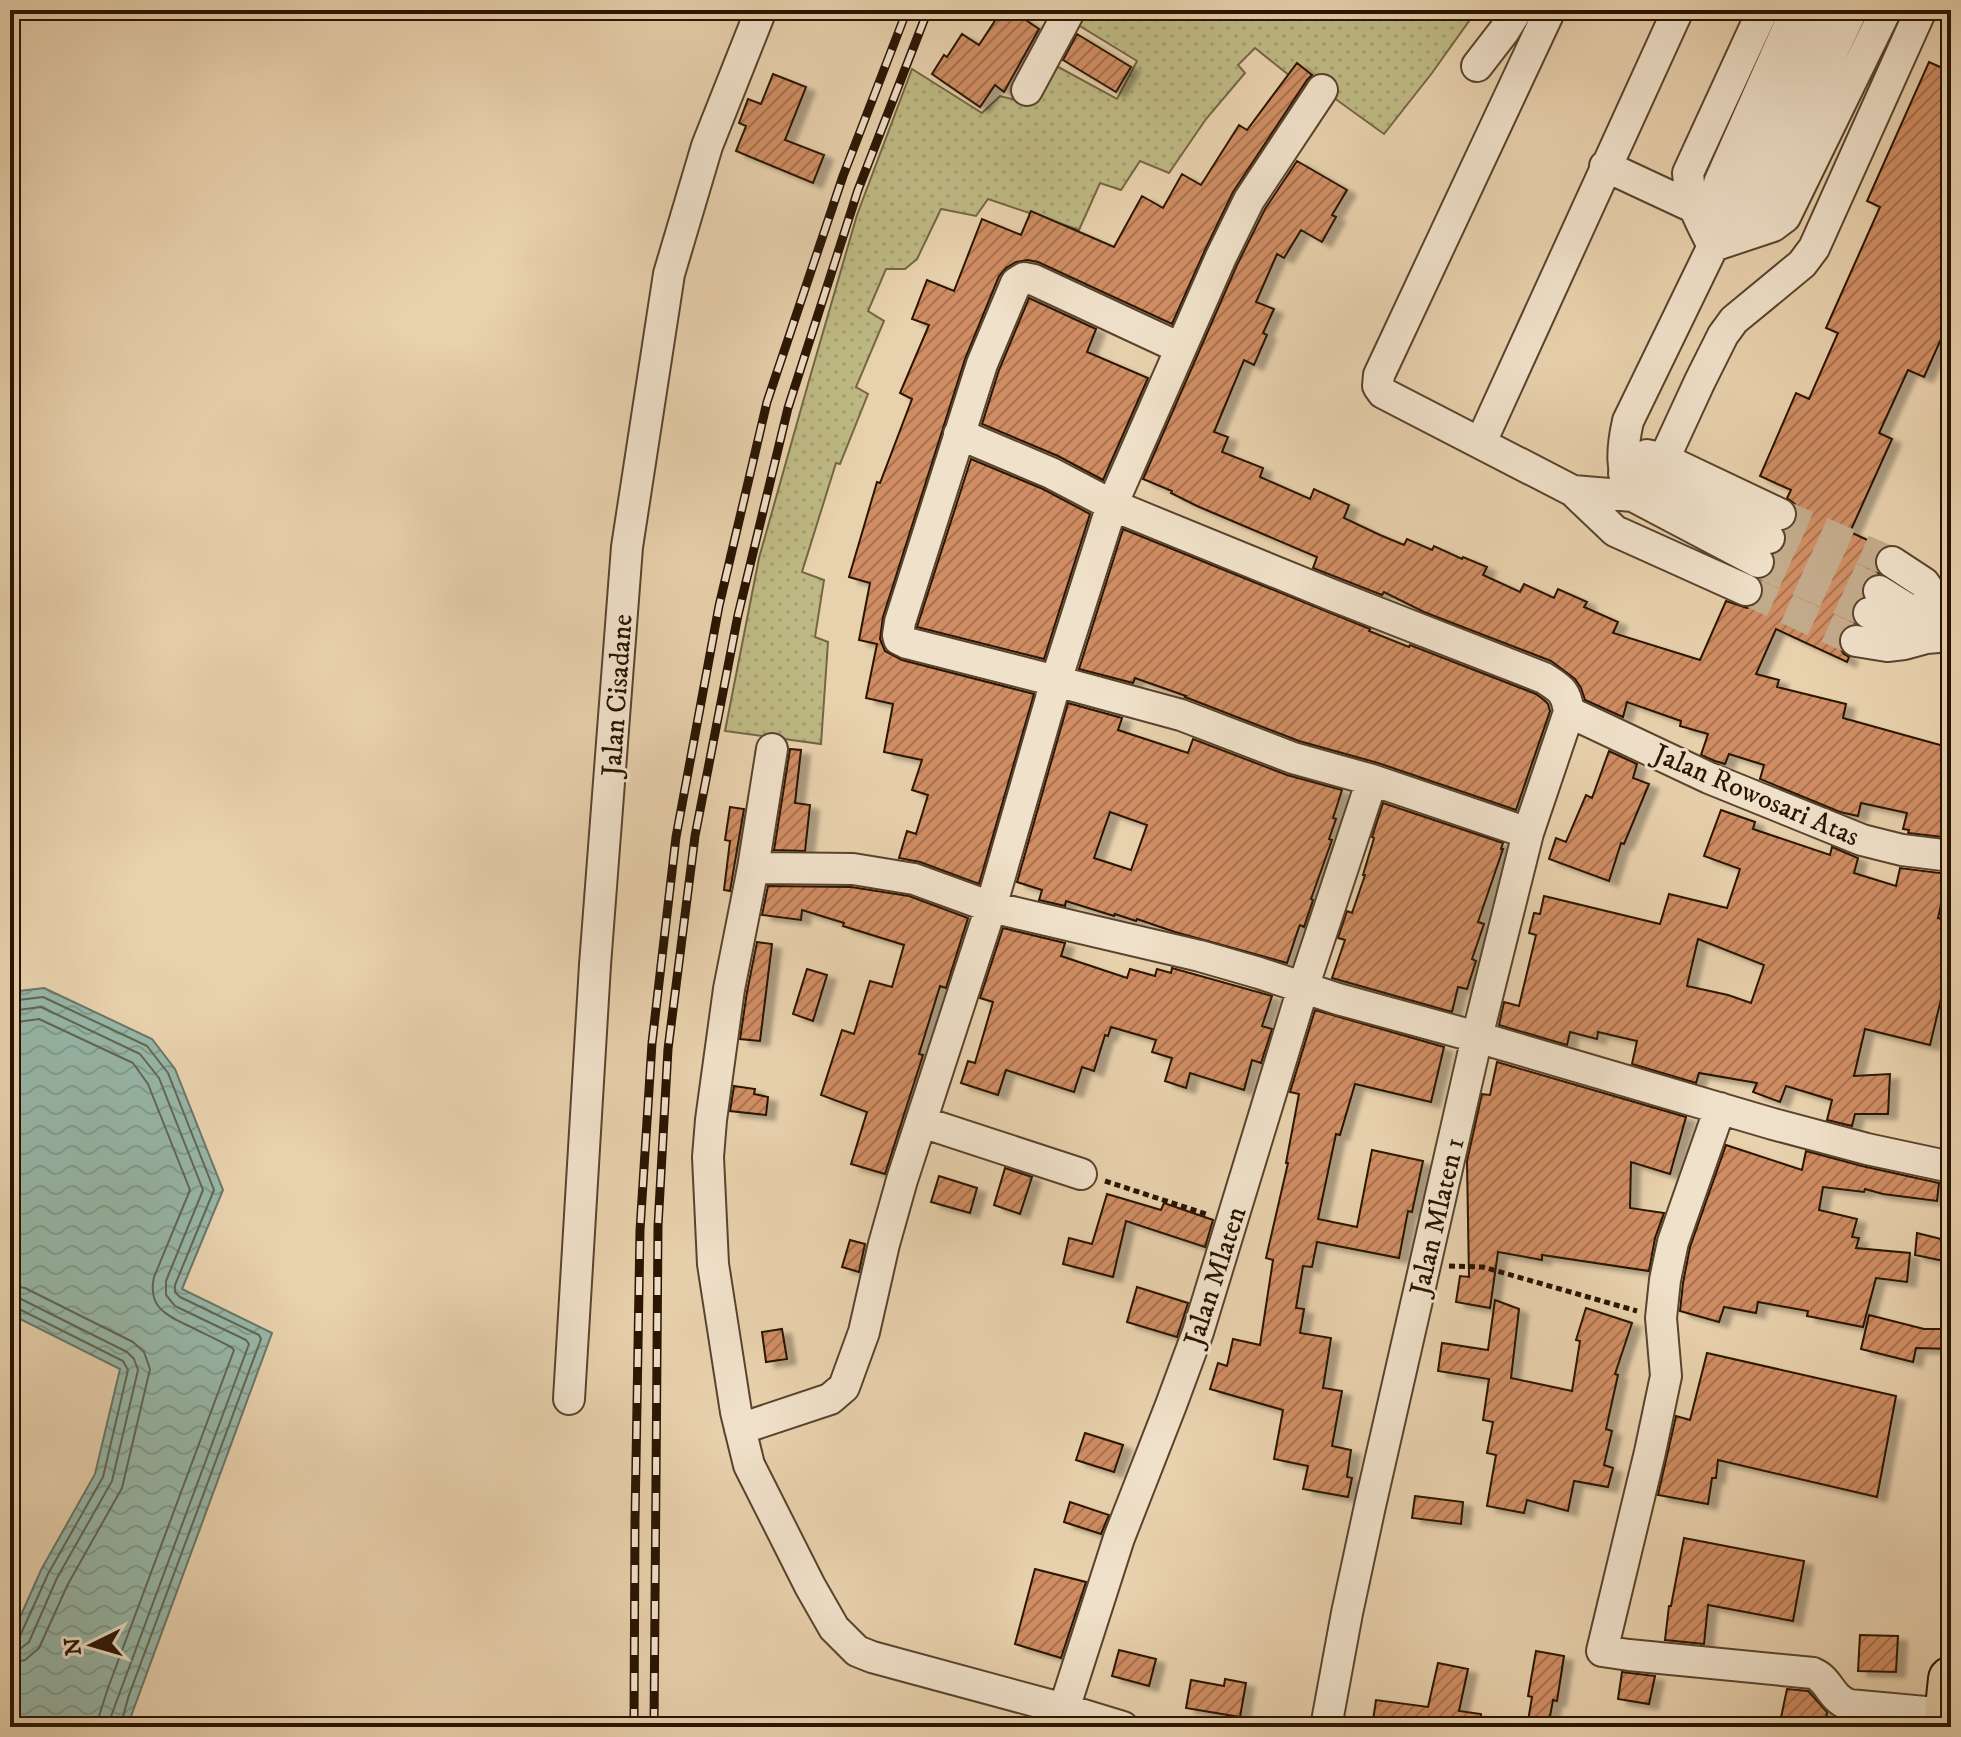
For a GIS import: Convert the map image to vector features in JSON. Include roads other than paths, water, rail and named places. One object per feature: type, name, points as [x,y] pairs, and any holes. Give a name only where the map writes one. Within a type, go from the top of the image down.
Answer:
[{"type":"street","name":"Jalan Cisadane","points":[[569,1399],[595,965],[627,547],[669,274],[707,146],[761,10]]},
{"type":"street","points":[[1027,90],[1070,10]]},
{"type":"street","points":[[1477,66],[1517,10]]},
{"type":"street","points":[[1550,10],[1379,375],[1378,386],[1383,393],[1573,491],[1615,531],[1746,590]]},
{"type":"street","points":[[1481,442],[1678,10]]},
{"type":"street","points":[[1713,246],[1693,207],[1688,173],[1763,10]]},
{"type":"street","points":[[1713,246],[1719,183],[1796,10]]},
{"type":"street","points":[[1627,475],[1623,442],[1628,421],[1823,10]]},
{"type":"street","points":[[1713,246],[1759,206],[1852,10]]},
{"type":"street","points":[[1713,246],[1773,226],[1785,217],[1886,10]]},
{"type":"street","points":[[1664,459],[1723,335],[1734,320],[1802,264],[1814,248],[1921,10]]},
{"type":"street","points":[[740,1429],[830,1399],[844,1387],[864,1332],[884,1244],[991,907],[1056,681],[1112,505],[1249,200],[1322,90]]},
{"type":"street","points":[[1605,166],[1693,207]]},
{"type":"street","points":[[1180,348],[1034,280],[1024,278],[1016,283],[982,364],[900,622],[899,639],[1181,715],[1293,758],[1372,780],[1528,833]]},
{"type":"street","points":[[959,434],[1051,473],[1112,505],[1544,678],[1560,688],[1567,697],[1569,712]]},
{"type":"street","points":[[1573,491],[1627,475],[1654,455],[1664,459],[1769,538],[1627,475]]},
{"type":"street","points":[[1892,562],[1924,583],[1933,596],[1944,637]]},
{"type":"street","points":[[1874,602],[1944,637]]},
{"type":"street","points":[[1856,641],[1887,646],[1944,637]]},
{"type":"street","name":"Jalan Mlaten 1","points":[[1326,1727],[1347,1613],[1477,1037],[1528,833],[1569,712]]},
{"type":"street","name":"Jalan Rowosari Atas","points":[[1569,712],[1709,778],[1862,840],[1902,850],[1951,856]]},
{"type":"street","points":[[772,749],[729,989],[708,1157],[713,1264],[740,1429],[749,1465],[834,1628],[857,1651],[1123,1727]]},
{"type":"street","name":"Jalan Mlaten","points":[[1064,1709],[1119,1538],[1198,1332],[1303,988],[1372,780]]},
{"type":"street","points":[[753,868],[853,869],[914,879],[991,907],[1200,956],[1338,999],[1773,1124],[1951,1167]]},
{"type":"street","points":[[1720,1108],[1673,1242],[1661,1318],[1666,1376],[1602,1651],[1813,1673],[1824,1680],[1836,1698],[1849,1705],[1948,1707]]},
{"type":"street","points":[[922,1122],[1081,1174]]},
{"type":"water","points":[[44,988],[152,1039],[175,1069],[223,1190],[182,1289],[272,1333],[127,1727],[10,1727],[10,1640],[41,1570],[95,1474],[120,1369],[10,1314],[10,994]]},
{"type":"tunnel","points":[[1780,514],[1892,562]]},
{"type":"tunnel","points":[[1769,538],[1879,591]]},
{"type":"tunnel","points":[[1758,562],[1869,613]]},
{"type":"tunnel","points":[[1746,590],[1856,641]]},
{"type":"railway","points":[[634,1727],[640,1230],[652,1043],[676,837],[719,606],[767,402],[843,176],[907,10]]},
{"type":"railway","points":[[654,1727],[658,1226],[668,1049],[695,836],[738,615],[788,408],[858,190],[928,10]]}]
